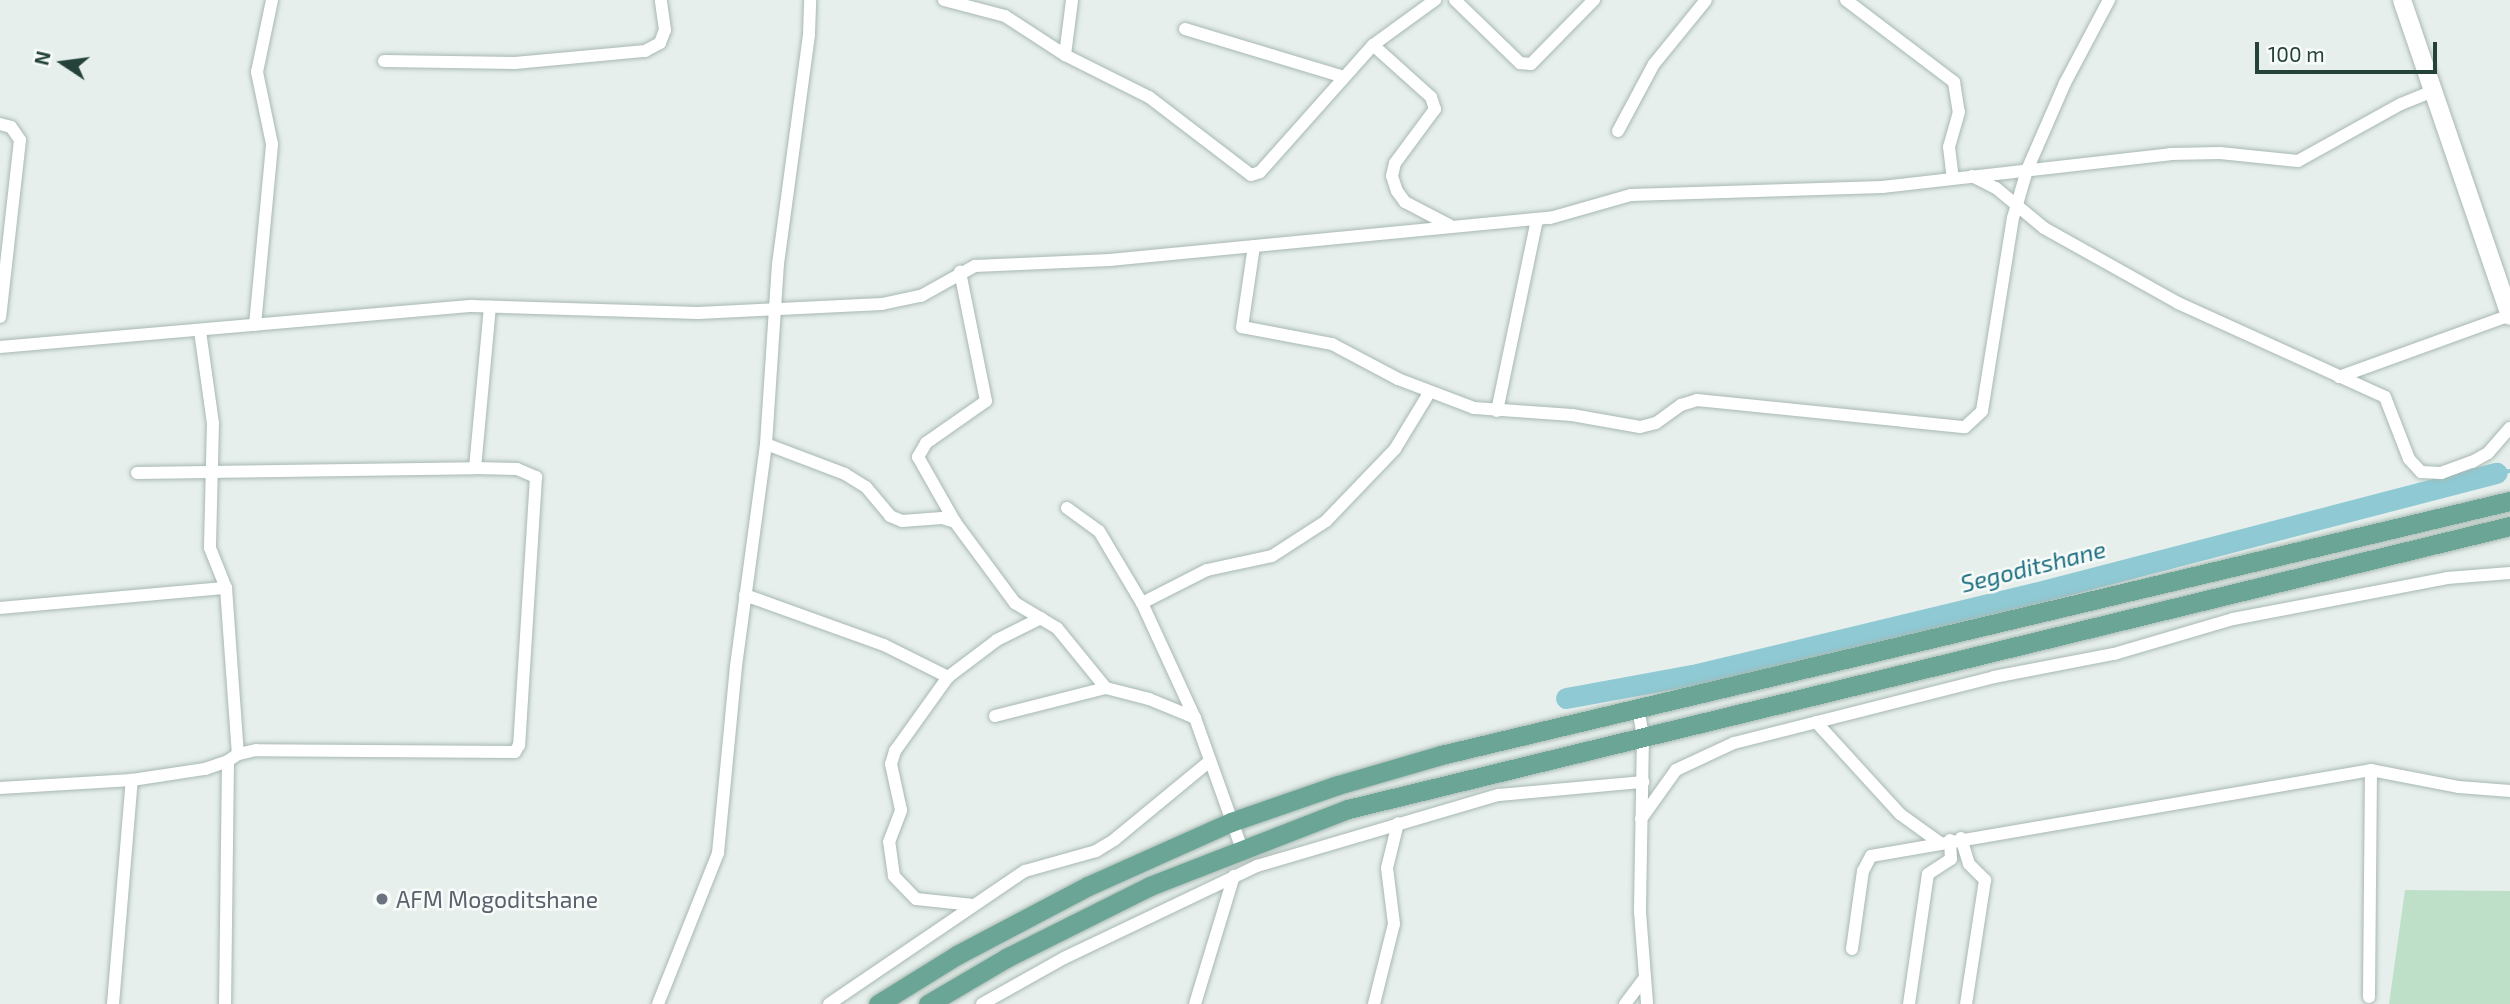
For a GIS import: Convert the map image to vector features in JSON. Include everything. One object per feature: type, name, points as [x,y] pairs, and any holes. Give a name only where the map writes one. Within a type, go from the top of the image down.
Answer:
[{"type":"main road","points":[[878,1004],[957,955],[1058,901],[1231,822],[1389,769],[2502,502],[2510,489]]},
{"type":"main road","points":[[928,1004],[1108,906],[1242,849],[1348,809],[2510,526]]},
{"type":"main road","points":[[1543,731],[1549,758]]},
{"type":"street","points":[[255,325],[272,144],[257,72],[272,0]]},
{"type":"street","points":[[384,61],[515,63],[646,51],[660,43],[664,30],[661,0]]},
{"type":"street","points":[[658,1004],[718,853],[745,595],[766,444],[775,308],[810,0]]},
{"type":"street","points":[[944,0],[998,12],[1065,55],[1149,97],[1251,175],[1260,172],[1373,45],[1435,0]]},
{"type":"street","points":[[1065,55],[1072,0]]},
{"type":"street","points":[[1455,0],[1520,63],[1531,64],[1594,0]]},
{"type":"street","points":[[1618,131],[1654,64],[1706,0]]},
{"type":"street","points":[[1846,0],[1954,82],[1959,112],[1949,147],[1953,178]]},
{"type":"street","points":[[1254,246],[1242,327],[1332,344],[1429,393],[1497,411],[1551,413],[1649,426],[1681,405],[1697,400],[1965,427],[1982,411],[2016,205],[2027,170],[2064,83],[2109,0]]},
{"type":"street","points":[[2339,377],[2510,316],[2402,0]]},
{"type":"street","points":[[1185,29],[1344,77]]},
{"type":"street","points":[[1373,45],[1431,97],[1435,109],[1395,163],[1392,176],[1397,191],[1405,202],[1450,225]]},
{"type":"street","points":[[0,346],[490,307],[698,313],[904,302],[960,272],[1000,263],[1110,260],[1450,225],[1537,219],[1572,214],[1631,195],[1848,189],[2170,154],[2307,159],[2401,104],[2434,91]]},
{"type":"street","points":[[0,124],[11,127],[20,139],[0,317]]},
{"type":"street","points":[[1972,176],[1996,188],[2054,234],[2178,303],[2385,397],[2409,459],[2421,472],[2441,473],[2472,462],[2488,453],[2510,428]]},
{"type":"street","points":[[1497,411],[1537,219]]},
{"type":"street","points":[[960,272],[986,401],[926,443],[918,457],[955,522],[1015,603],[1041,618],[1071,642],[1106,688]]},
{"type":"street","points":[[475,468],[490,307]]},
{"type":"street","points":[[200,331],[213,423],[210,548],[226,588],[233,757],[225,1004]]},
{"type":"street","points":[[1142,603],[1207,570],[1272,556],[1326,521],[1395,449],[1429,393]]},
{"type":"street","points":[[766,444],[845,474],[902,521],[942,518],[955,522]]},
{"type":"street","points":[[0,788],[132,780],[205,769],[256,750],[515,752],[519,745],[538,487],[529,471],[475,468],[136,473]]},
{"type":"street","points":[[1067,508],[1099,531],[1142,603],[1195,718],[1242,849]]},
{"type":"street","points":[[1641,819],[1682,765],[1734,743],[1994,677],[2114,654],[2233,619],[2447,578],[2510,573]]},
{"type":"street","points":[[0,608],[226,588]]},
{"type":"street","points":[[745,595],[884,645],[948,677]]},
{"type":"street","points":[[973,905],[916,899],[894,876],[889,853],[901,810],[891,775],[895,751],[948,677],[997,640],[1041,618]]},
{"type":"street","points":[[995,716],[1106,688],[1149,699],[1195,718]]},
{"type":"street","points":[[1638,708],[1643,735],[1643,980],[1647,1004]]},
{"type":"street","points":[[1816,722],[1900,814],[1950,840],[1985,880],[1966,1004]]},
{"type":"street","points":[[830,1004],[1025,871],[1096,850],[1114,841],[1210,761]]},
{"type":"street","points":[[2369,997],[2371,770]]},
{"type":"street","points":[[1852,949],[1865,861],[1950,840],[2371,770],[2459,787],[2510,791]]},
{"type":"street","points":[[113,1004],[132,780]]},
{"type":"street","points":[[982,1004],[1064,958],[1234,876],[1398,823],[1517,791],[1643,782]]},
{"type":"street","points":[[1374,1004],[1394,924],[1387,868],[1398,823]]},
{"type":"street","points":[[1909,1004],[1928,874],[1951,859],[1950,840]]},
{"type":"street","points":[[1195,1004],[1234,876]]},
{"type":"street","points":[[1625,1004],[1643,980]]},
{"type":"green space","points":[[2405,890],[2510,891],[2510,1004],[2389,1004]]},
{"type":"waterway","name":"Segoditshane","points":[[2497,473],[2510,471]]},
{"type":"waterway","name":"Segoditshane","points":[[1566,698],[1693,675],[2035,593],[2497,473]]},
{"type":"place","name":"AFM Mogoditshane","points":[[382,899]]}]
